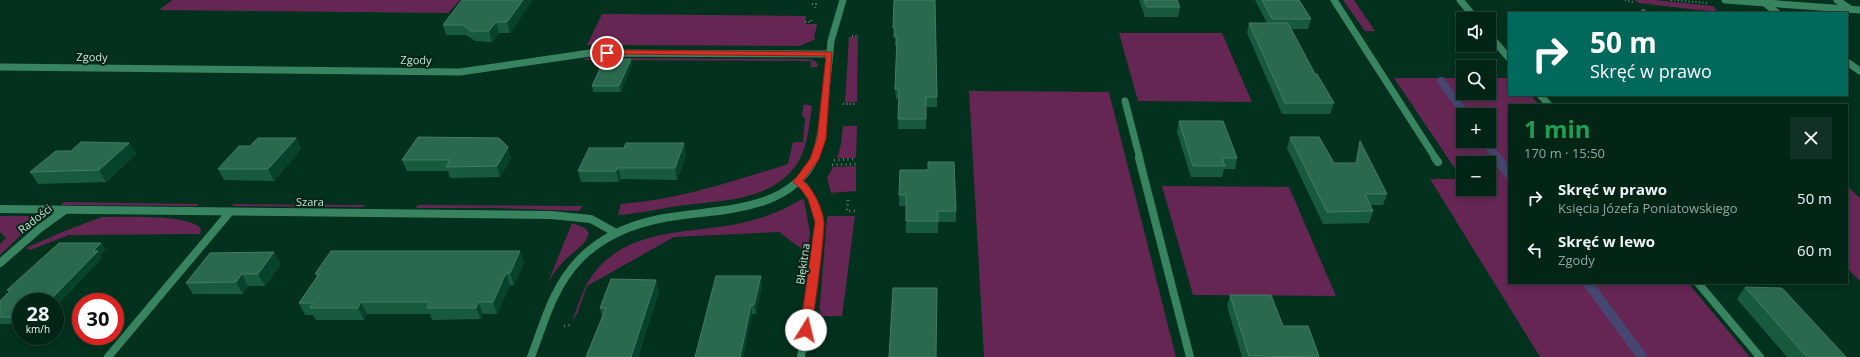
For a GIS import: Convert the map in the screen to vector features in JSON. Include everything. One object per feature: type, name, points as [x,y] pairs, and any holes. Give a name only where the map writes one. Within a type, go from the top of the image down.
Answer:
[{"type":"street","points":[[531,357],[558,290],[568,272],[590,250],[616,233],[659,219],[729,211],[749,206],[774,196],[797,182],[814,159],[821,139],[833,31],[843,0]]},
{"type":"street","points":[[1334,0],[1438,162]]},
{"type":"street","points":[[1460,0],[1470,12]]},
{"type":"street","points":[[1725,0],[1860,10]]},
{"type":"street","points":[[1837,0],[1850,9]]},
{"type":"street","points":[[1765,3],[1776,12]]},
{"type":"street","points":[[1496,43],[1508,57]]},
{"type":"street","name":"Zgody","points":[[0,67],[460,72],[590,53],[830,54]]},
{"type":"street","points":[[1848,63],[1860,71]]},
{"type":"street","points":[[1541,96],[1548,104]]},
{"type":"street","points":[[1125,101],[1190,357]]},
{"type":"street","name":"Błękitna","points":[[797,182],[804,186],[812,198],[820,222],[801,357]]},
{"type":"street","name":"Szara","points":[[0,209],[560,216],[595,220],[616,233]]},
{"type":"street","name":"Radości","points":[[0,263],[39,229],[65,210]]},
{"type":"street","points":[[108,357],[230,212]]},
{"type":"street","points":[[1699,284],[1760,357]]},
{"type":"path","points":[[1625,0],[1633,2]]},
{"type":"path","points":[[812,4],[816,4],[815,10]]},
{"type":"path","points":[[805,22],[811,22],[812,19]]},
{"type":"path","points":[[841,104],[857,104]]},
{"type":"path","points":[[832,160],[856,159]]},
{"type":"path","points":[[829,165],[856,164]]},
{"type":"path","points":[[848,200],[847,211],[855,211]]},
{"type":"path","points":[[564,326],[572,326]]},
{"type":"shaded area","points":[[172,0],[460,0],[448,13],[159,10]]},
{"type":"shaded area","points":[[1343,0],[1354,0],[1375,31],[1365,31]]},
{"type":"shaded area","points":[[1635,0],[1654,0],[1713,6],[1718,12],[1638,3]]},
{"type":"shaded area","points":[[602,14],[806,16],[805,24],[817,24],[814,38],[816,39],[800,46],[587,45]]},
{"type":"shaded area","points":[[1119,33],[1222,33],[1252,102],[1138,101]]},
{"type":"shaded area","points":[[849,37],[858,37],[857,102],[845,103]]},
{"type":"shaded area","points":[[586,58],[808,59],[815,61],[818,64],[817,67],[811,67],[811,61],[584,60]]},
{"type":"shaded area","points":[[1394,78],[1456,78],[1456,100],[1496,100],[1496,78],[1508,78],[1508,96],[1532,96],[1538,104],[1508,104],[1508,284],[1689,284],[1750,357],[1540,357],[1430,179],[1456,179],[1456,196],[1496,196],[1496,156],[1456,156],[1456,170]]},
{"type":"shaded area","points":[[969,91],[1109,92],[1176,357],[984,357]]},
{"type":"shaded area","points":[[804,104],[812,106],[808,136],[804,150],[797,164],[786,177],[773,186],[758,193],[726,200],[618,215],[621,204],[643,202],[706,189],[788,164],[793,142],[803,142],[805,119],[802,115]]},
{"type":"shaded area","points":[[843,126],[857,126],[856,158],[837,158],[841,144]]},
{"type":"shaded area","points":[[856,166],[856,191],[831,193],[827,178],[833,167]]},
{"type":"shaded area","points":[[1162,186],[1289,187],[1336,296],[1193,295]]},
{"type":"shaded area","points":[[1848,187],[1860,198],[1860,281],[1848,269]]},
{"type":"shaded area","points":[[802,199],[804,200],[810,233],[808,250],[803,250],[779,232],[674,237],[587,286],[577,314],[572,321],[588,282],[601,265],[617,252],[634,243],[652,237],[750,221],[777,212]]},
{"type":"shaded area","points":[[64,202],[199,204],[197,206],[61,205]]},
{"type":"shaded area","points":[[234,204],[365,205],[363,207],[231,206]]},
{"type":"shaded area","points":[[418,205],[583,206],[579,211],[494,208],[416,208]]},
{"type":"shaded area","points":[[0,216],[41,216],[0,255],[0,244],[6,238],[0,232]]},
{"type":"shaded area","points":[[855,216],[842,316],[819,316],[827,217]]},
{"type":"shaded area","points":[[102,217],[155,217],[184,221],[195,224],[201,229],[200,234],[69,235],[30,250],[26,248],[62,232]]},
{"type":"shaded area","points":[[572,223],[585,228],[589,233],[583,244],[560,265],[547,285]]},
{"type":"building","points":[[462,0],[523,0],[507,22],[496,22],[489,31],[471,31],[463,25],[443,25]]},
{"type":"building","points":[[894,0],[935,0],[937,97],[926,97],[926,119],[898,119],[899,89],[895,89],[897,37],[895,37],[895,28],[893,28]]},
{"type":"building","points":[[1144,0],[1177,0],[1180,7],[1147,7]]},
{"type":"building","points":[[1262,0],[1299,0],[1311,19],[1272,19]]},
{"type":"building","points":[[1249,23],[1288,23],[1315,74],[1317,74],[1334,103],[1285,103]]},
{"type":"building","points":[[631,59],[619,86],[592,86],[604,60]]},
{"type":"building","points":[[1179,121],[1223,121],[1237,158],[1222,158],[1225,166],[1193,166]]},
{"type":"building","points":[[418,137],[499,138],[508,147],[497,166],[446,167],[450,160],[402,160]]},
{"type":"building","points":[[1290,137],[1319,137],[1334,163],[1357,163],[1360,141],[1387,194],[1365,194],[1373,211],[1327,212]]},
{"type":"building","points":[[258,138],[296,138],[268,169],[218,169],[239,146],[250,146]]},
{"type":"building","points":[[81,142],[129,143],[99,170],[30,172],[56,151],[71,151]]},
{"type":"building","points":[[626,143],[684,143],[675,168],[618,168],[616,171],[578,171],[589,148],[624,148]]},
{"type":"building","points":[[928,162],[954,162],[956,211],[937,211],[938,221],[906,221],[906,195],[899,195],[900,170],[928,170]]},
{"type":"building","points":[[59,243],[101,243],[93,251],[98,251],[57,293],[12,293],[12,317],[0,317],[0,301],[11,290],[7,290]]},
{"type":"building","points":[[331,251],[520,251],[510,273],[506,273],[493,302],[478,302],[476,308],[427,308],[430,302],[361,302],[358,308],[310,308],[313,303],[299,303],[319,274],[315,274]]},
{"type":"building","points":[[274,252],[258,274],[242,274],[236,282],[186,283],[210,253]]},
{"type":"building","points":[[716,276],[761,276],[754,305],[751,305],[740,357],[695,357]]},
{"type":"building","points":[[611,279],[656,280],[631,357],[586,357],[606,308],[600,308]]},
{"type":"building","points":[[1745,287],[1782,288],[1846,357],[1807,357]]},
{"type":"building","points":[[893,288],[937,288],[936,357],[889,357]]},
{"type":"building","points":[[1230,295],[1271,295],[1283,326],[1308,326],[1319,356],[1249,356]]},
{"type":"waterway","points":[[1441,81],[1461,108]]},
{"type":"waterway","points":[[1490,148],[1498,159]]},
{"type":"waterway","points":[[1497,158],[1508,173]]},
{"type":"waterway","points":[[1589,284],[1642,357]]},
{"type":"route","points":[[607,53],[830,54],[821,139],[811,166],[797,182],[804,186],[812,198],[816,205],[820,222],[806,330]]}]
